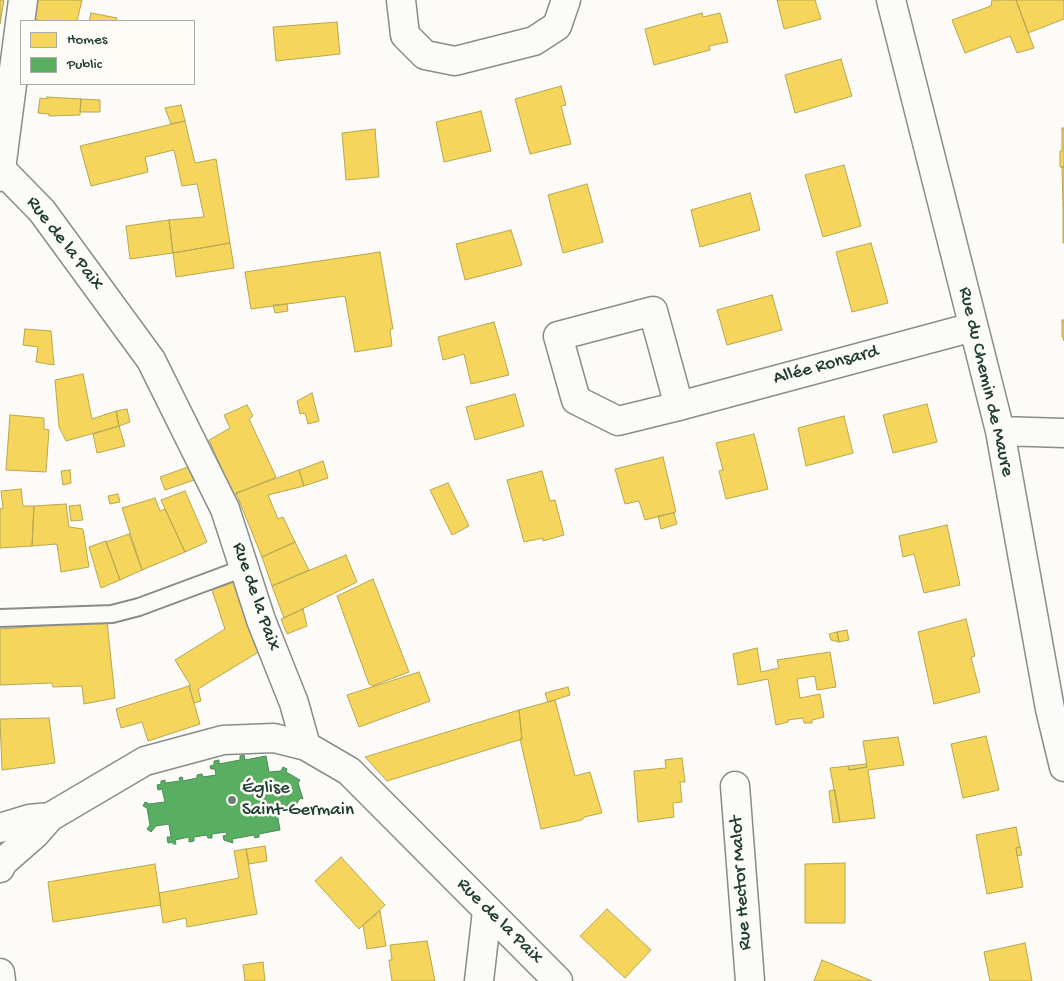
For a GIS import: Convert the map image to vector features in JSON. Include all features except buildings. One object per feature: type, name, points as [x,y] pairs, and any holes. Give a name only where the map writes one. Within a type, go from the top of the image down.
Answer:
[{"type":"street","points":[[0,173],[22,0]]},
{"type":"street","points":[[401,0],[405,35],[425,55],[455,61],[534,41],[557,26],[566,0]]},
{"type":"street","name":"Rue du Chemin de Maure","points":[[891,0],[1000,432],[1050,709],[1064,765]]},
{"type":"street","name":"Rue de la Paix","points":[[0,173],[42,212],[151,360],[225,509],[261,620],[294,703],[306,746],[349,771],[558,981]]},
{"type":"street","name":"Allée Ronsard","points":[[679,406],[653,311],[558,336],[576,400],[618,421],[679,406],[973,327]]},
{"type":"street","points":[[1000,432],[1064,433]]},
{"type":"street","points":[[0,868],[3,862],[35,834],[50,817],[145,762],[223,740],[274,738],[306,746]]},
{"type":"street","name":"Rue Hector Malot","points":[[735,786],[750,981]]},
{"type":"street","points":[[0,828],[29,819],[50,817]]},
{"type":"street","points":[[479,981],[487,911]]},
{"type":"street","points":[[0,973],[1,981]]},
{"type":"lane","points":[[0,618],[112,614],[244,568]]},
{"type":"place","name":"Église Saint-Germain","points":[[232,800]]}]
